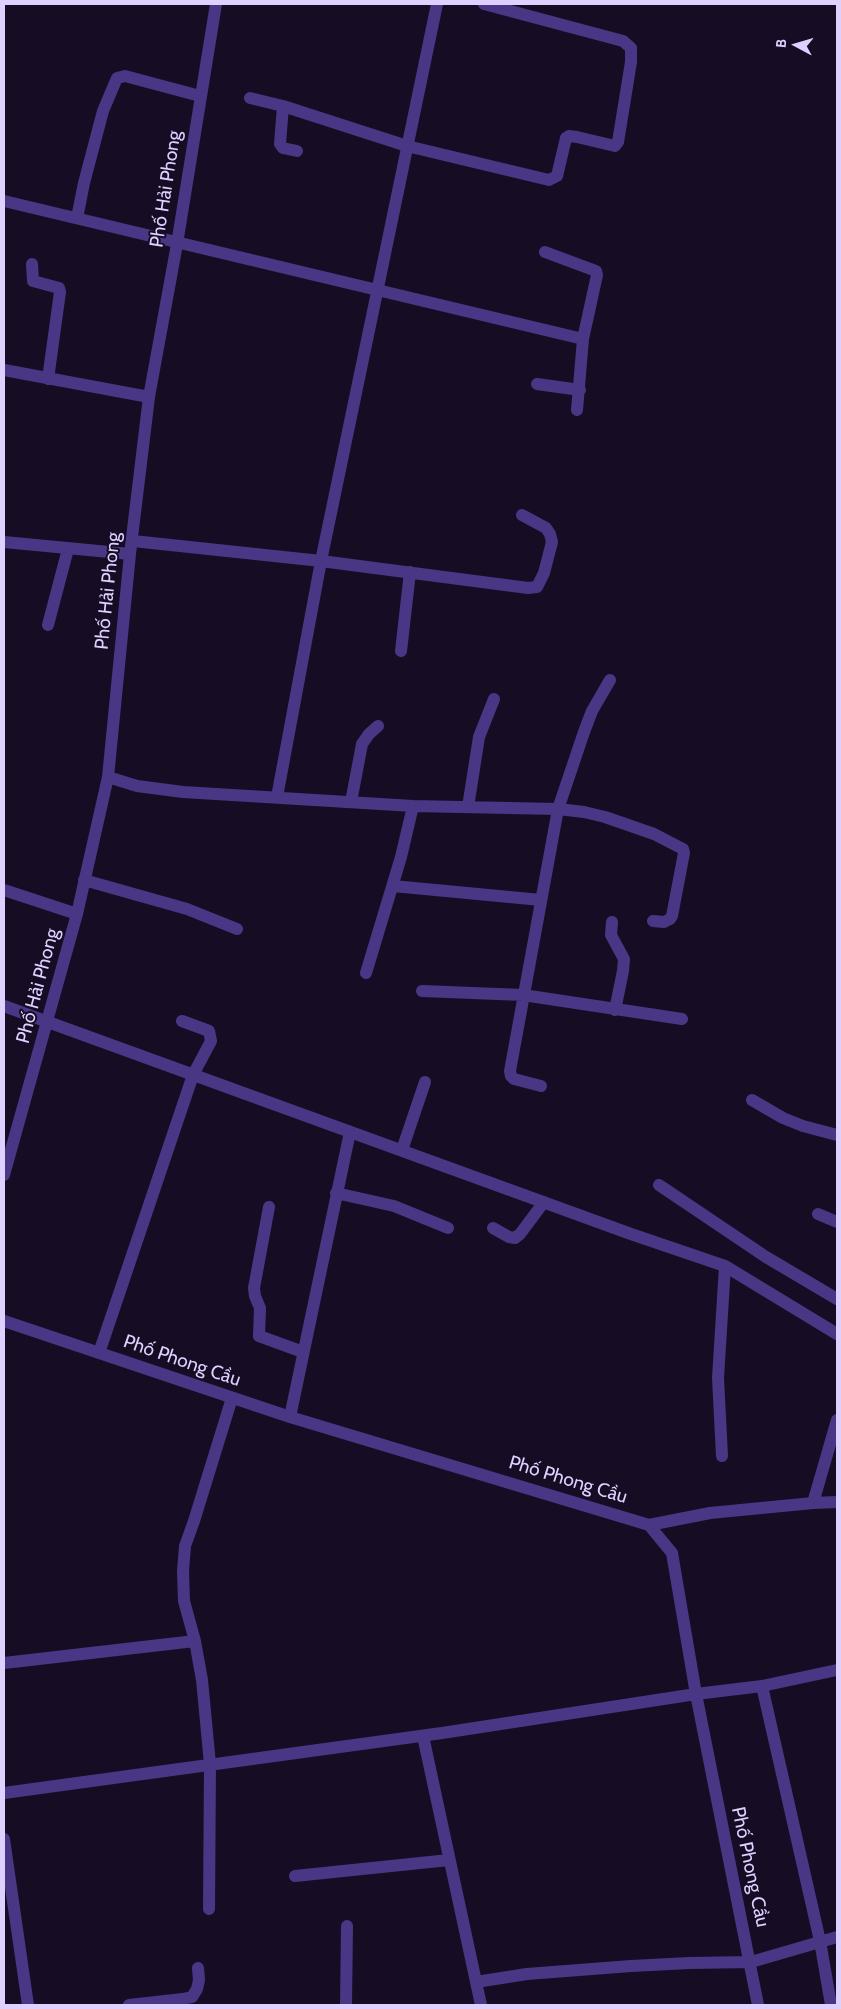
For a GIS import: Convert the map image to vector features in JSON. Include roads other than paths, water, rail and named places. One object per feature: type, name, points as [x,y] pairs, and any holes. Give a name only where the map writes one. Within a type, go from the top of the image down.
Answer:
[{"type":"street","name":"Phố Hải Phong","points":[[4,1175],[77,914],[107,782],[130,554],[149,397],[177,244],[216,4]]},
{"type":"street","points":[[277,797],[321,561],[437,4]]},
{"type":"street","points":[[250,98],[283,106],[407,146],[549,180],[556,176],[566,138],[569,136],[577,136],[611,146],[617,145],[631,62],[631,48],[623,42],[484,4]]},
{"type":"street","points":[[77,218],[84,183],[104,111],[117,78],[125,76],[200,96]]},
{"type":"street","points":[[283,106],[279,137],[280,144],[283,148],[297,151]]},
{"type":"street","points":[[4,201],[177,244],[583,339]]},
{"type":"street","points":[[545,252],[596,271],[597,275],[583,339],[578,410]]},
{"type":"street","points":[[32,264],[33,281],[60,289],[48,379]]},
{"type":"street","points":[[4,370],[149,397]]},
{"type":"street","points":[[537,384],[580,390]]},
{"type":"street","points":[[133,540],[321,561],[528,588],[537,587],[544,573],[552,542],[546,528],[522,515]]},
{"type":"street","points":[[4,542],[130,554]]},
{"type":"street","points":[[48,625],[68,549]]},
{"type":"street","points":[[401,651],[410,572]]},
{"type":"street","points":[[541,1086],[514,1079],[510,1071],[558,809],[587,725],[610,680]]},
{"type":"street","points":[[468,807],[479,736],[494,699]]},
{"type":"street","points":[[351,802],[362,744],[368,734],[378,726]]},
{"type":"street","points":[[107,782],[183,792],[413,806],[558,809],[605,817],[654,834],[683,849],[684,854],[672,916],[670,920],[664,922],[653,921]]},
{"type":"street","points":[[366,973],[393,886],[413,806]]},
{"type":"street","points":[[84,880],[187,909],[237,929]]},
{"type":"street","points":[[393,886],[541,900]]},
{"type":"street","points":[[4,890],[77,914]]},
{"type":"street","points":[[612,922],[611,935],[624,959],[615,1010]]},
{"type":"street","points":[[422,991],[523,995],[615,1010],[682,1018]]},
{"type":"street","points":[[4,1006],[725,1266],[837,1334]]},
{"type":"street","points":[[99,1353],[193,1074],[211,1041],[209,1031],[182,1021]]},
{"type":"street","points":[[402,1150],[425,1082]]},
{"type":"street","points":[[752,1100],[783,1118],[837,1135]]},
{"type":"street","points":[[290,1417],[302,1352],[350,1132]]},
{"type":"street","points":[[659,1185],[766,1257],[837,1299]]},
{"type":"street","points":[[336,1193],[394,1206],[448,1228]]},
{"type":"street","points":[[493,1228],[509,1237],[515,1238],[544,1202]]},
{"type":"street","points":[[269,1206],[254,1288],[260,1308],[259,1336],[302,1352]]},
{"type":"street","points":[[818,1214],[837,1222]]},
{"type":"street","points":[[722,1456],[718,1378],[725,1266]]},
{"type":"street","name":"Phố Phong Cầu","points":[[4,1321],[290,1417],[649,1525],[672,1553],[696,1694],[758,2005]]},
{"type":"street","points":[[209,1909],[210,1764],[202,1680],[195,1641],[184,1601],[183,1571],[185,1546],[232,1398]]},
{"type":"street","points":[[813,1503],[837,1420]]},
{"type":"street","points":[[649,1525],[710,1513],[837,1502]]},
{"type":"street","points":[[4,1663],[195,1641]]},
{"type":"street","points":[[4,1793],[423,1736],[696,1694],[762,1686],[837,1670]]},
{"type":"street","points":[[762,1686],[820,1941],[831,2005]]},
{"type":"street","points":[[423,1736],[481,2005]]},
{"type":"street","points":[[4,1839],[9,1917],[28,2005]]},
{"type":"street","points":[[295,1876],[449,1860]]},
{"type":"street","points":[[346,2005],[347,1926]]},
{"type":"street","points":[[476,1982],[527,1974],[622,1967],[750,1962],[837,1937]]},
{"type":"street","points":[[129,2005],[192,1997],[197,1989],[199,1980],[198,1968]]}]
